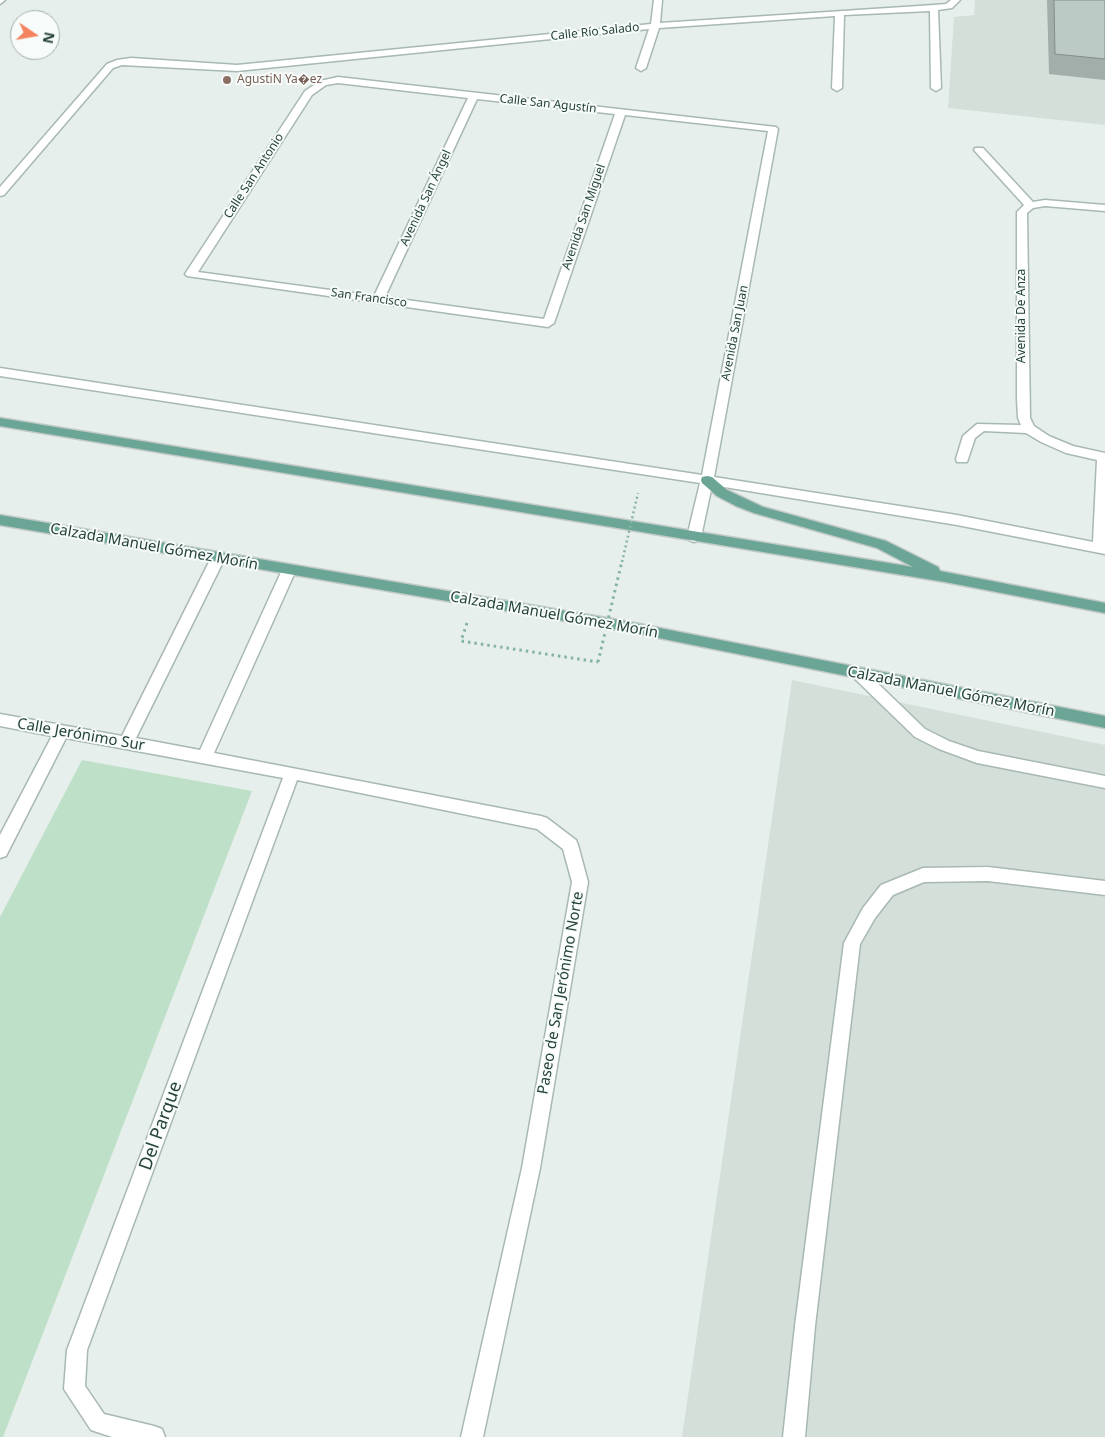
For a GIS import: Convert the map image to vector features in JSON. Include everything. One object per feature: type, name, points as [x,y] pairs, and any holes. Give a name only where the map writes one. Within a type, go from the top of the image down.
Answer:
[{"type":"main road","points":[[0,422],[694,538],[945,577],[1105,608]]},
{"type":"main road","points":[[707,480],[722,493],[758,510],[881,544],[945,577]]},
{"type":"main road","name":"Calzada Manuel Gómez Morín","points":[[0,520],[624,626],[1105,722]]},
{"type":"street","points":[[641,68],[655,26],[658,0]]},
{"type":"street","name":"Calle Río Salado","points":[[0,193],[110,66],[120,62],[131,60],[237,68],[655,26],[934,8],[954,2]]},
{"type":"street","points":[[934,8],[936,88]]},
{"type":"street","points":[[837,88],[840,13]]},
{"type":"street","name":"Calle San Agustín","points":[[323,83],[338,80],[773,129]]},
{"type":"street","name":"Calle San Antonio","points":[[191,274],[308,93],[323,83]]},
{"type":"street","name":"Avenida San Ángel","points":[[378,300],[474,96]]},
{"type":"street","name":"Avenida San Miguel","points":[[548,323],[621,112]]},
{"type":"street","name":"Avenida San Juan","points":[[694,538],[707,480],[773,129]]},
{"type":"street","points":[[979,150],[1030,205],[1045,203],[1105,208]]},
{"type":"street","name":"Avenida De Anza","points":[[1029,429],[1024,418],[1022,399],[1022,212],[1030,205]]},
{"type":"street","name":"San Francisco","points":[[191,274],[548,323]]},
{"type":"street","points":[[0,372],[957,520],[1103,549],[1104,457],[1070,450],[1045,439],[1029,429],[981,427],[969,436],[962,459]]},
{"type":"street","points":[[126,743],[218,558]]},
{"type":"street","points":[[204,758],[289,570]]},
{"type":"street","points":[[859,674],[920,733],[944,745],[976,757],[1105,782]]},
{"type":"street","name":"Calle Jerónimo Sur","points":[[0,720],[162,750]]},
{"type":"street","points":[[0,851],[62,731]]},
{"type":"street","name":"Paseo de San Jerónimo Norte","points":[[162,750],[292,773],[541,823],[570,845],[580,882],[531,1168],[472,1437]]},
{"type":"street","name":"Del Parque","points":[[154,1437],[98,1423],[74,1388],[77,1350],[292,773]]},
{"type":"street","points":[[794,1437],[852,943],[869,913],[887,890],[923,875],[988,874],[1105,888]]},
{"type":"path","points":[[461,641],[598,662],[638,494]]},
{"type":"shaded area","points":[[975,0],[1105,0],[1105,125],[948,108],[954,17],[974,15]]},
{"type":"shaded area","points":[[792,680],[1105,745],[1105,1437],[682,1437]]},
{"type":"green space","points":[[82,760],[252,791],[3,1437],[0,1437],[0,917]]},
{"type":"building","points":[[1054,0],[1105,0],[1105,59],[1055,54]]},
{"type":"place","name":"AgustiN Ya�ez","points":[[227,80]]}]
